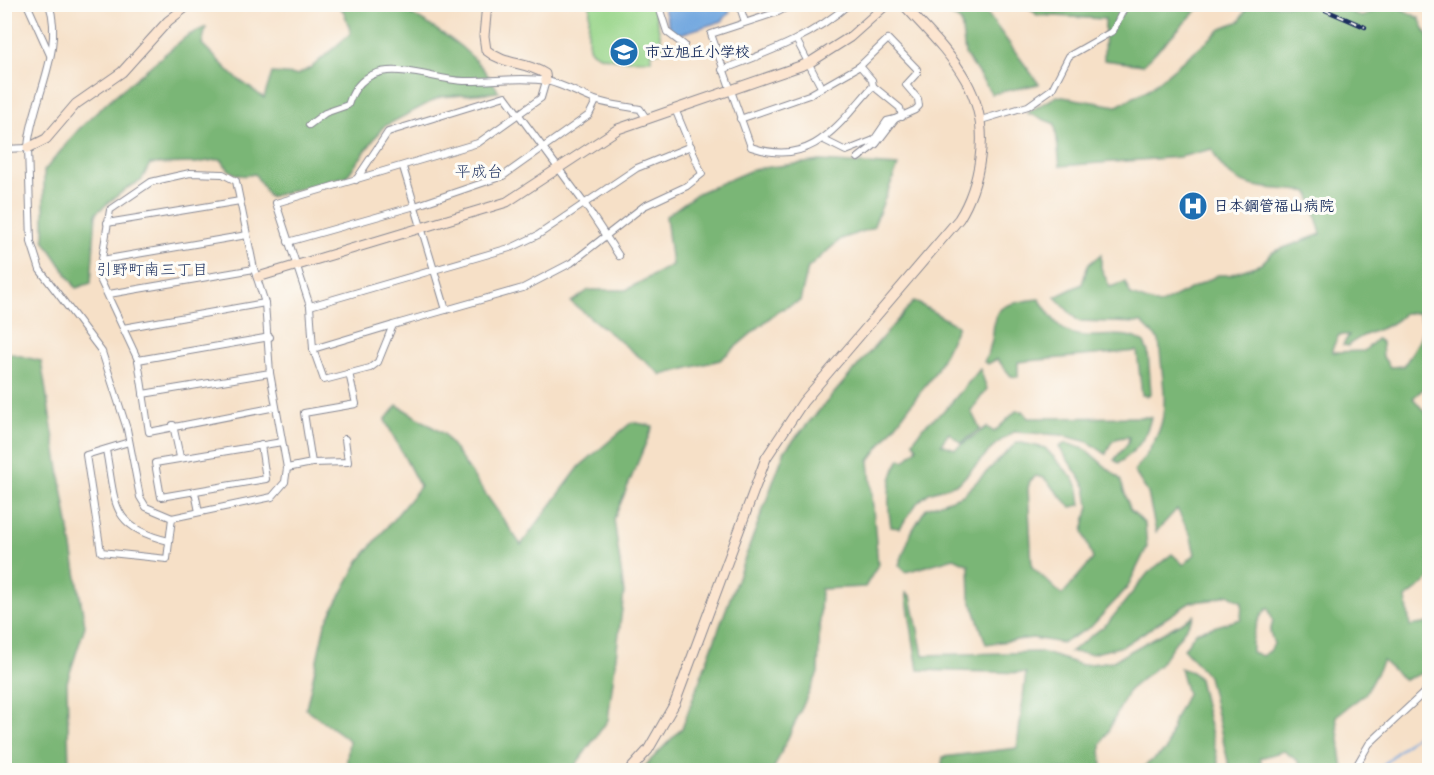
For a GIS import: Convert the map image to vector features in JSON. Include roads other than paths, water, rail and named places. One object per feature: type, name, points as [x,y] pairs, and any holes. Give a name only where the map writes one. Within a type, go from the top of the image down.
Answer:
[{"type":"street","points":[[27,4],[50,55]]},
{"type":"street","points":[[50,4],[53,18],[50,55],[30,128],[28,148],[33,254],[40,270],[102,352],[127,429],[140,497],[146,507],[172,518],[272,497],[285,482],[287,468],[270,373],[270,337],[265,303],[256,273],[236,181],[223,174],[190,173],[151,182],[110,210],[99,277],[109,294],[138,360],[149,432],[173,425],[276,407]]},
{"type":"street","points":[[4,149],[28,148],[46,139],[76,104],[122,72],[168,21],[190,4]]},
{"type":"street","points":[[393,325],[378,362],[370,368],[324,380],[313,349],[310,306],[276,203],[403,167],[477,143],[541,98],[546,81],[545,74],[538,69],[497,59],[486,50],[484,36],[487,4]]},
{"type":"street","points":[[658,4],[667,32],[684,45]]},
{"type":"street","points":[[739,4],[745,22]]},
{"type":"street","points":[[793,4],[778,12],[711,34],[750,147],[764,152],[801,150],[824,140],[873,86]]},
{"type":"street","points":[[722,70],[797,41],[824,26],[849,4]]},
{"type":"street","points":[[109,294],[295,266],[422,230],[507,202],[530,189],[597,140],[646,118],[809,63],[850,37],[886,4]]},
{"type":"street","points":[[630,771],[648,750],[675,703],[766,458],[803,402],[959,219],[967,205],[978,172],[982,138],[981,120],[974,96],[958,66],[903,4]]},
{"type":"street","points":[[981,120],[1028,106],[1052,89],[1069,56],[1113,31],[1126,4]]},
{"type":"street","points":[[740,119],[809,95],[860,66],[888,39],[917,69],[917,73],[906,85],[918,99],[919,106],[915,111],[887,121],[874,140],[846,151],[824,140]]},
{"type":"street","points":[[797,41],[821,87]]},
{"type":"street","points":[[858,158],[876,144],[899,118],[900,108],[873,86],[872,80],[860,66]]},
{"type":"street","points":[[309,125],[325,113],[348,105],[353,91],[360,82],[374,74],[389,70],[430,74],[462,81],[546,81],[596,101],[640,109],[646,118]]},
{"type":"street","points":[[356,180],[388,132],[505,96],[620,256]]},
{"type":"street","points":[[288,242],[415,206],[503,176],[590,115],[596,101]]},
{"type":"street","points":[[313,349],[523,288],[571,263],[644,206],[687,186],[702,174],[675,109]]},
{"type":"street","points":[[310,306],[513,247],[538,235],[636,168],[691,146]]},
{"type":"street","points":[[403,167],[446,310]]},
{"type":"street","points":[[107,223],[240,201]]},
{"type":"street","points":[[102,260],[247,235]]},
{"type":"street","points":[[123,328],[265,303]]},
{"type":"street","points":[[138,360],[270,337]]},
{"type":"street","points":[[143,394],[270,373]]},
{"type":"street","points":[[312,463],[304,413],[356,404],[349,373]]},
{"type":"street","points":[[173,425],[180,458]]},
{"type":"street","points":[[287,468],[312,463],[348,462],[345,439]]},
{"type":"street","points":[[129,442],[86,455],[101,552],[167,559],[172,518]]},
{"type":"street","points":[[261,445],[266,479],[161,497],[155,463],[180,458],[261,445],[282,442]]},
{"type":"street","points":[[106,450],[116,503],[123,520],[143,535],[169,541]]},
{"type":"street","points":[[195,492],[199,512]]},
{"type":"street","points":[[1354,771],[1369,744],[1430,687]]},
{"type":"water","points":[[663,5],[728,5],[730,12],[722,21],[677,35],[670,29]]},
{"type":"waterway","points":[[1377,770],[1430,723]]},
{"type":"railway","points":[[1325,10],[1365,27]]},
{"type":"place","name":"市立旭丘小学校","points":[[624,52]]},
{"type":"place","name":"日本鋼管福山病院","points":[[1193,206]]},
{"type":"district","name":"平成台","points":[[479,171]]},
{"type":"district","name":"引野町南三丁目","points":[[152,269]]}]
